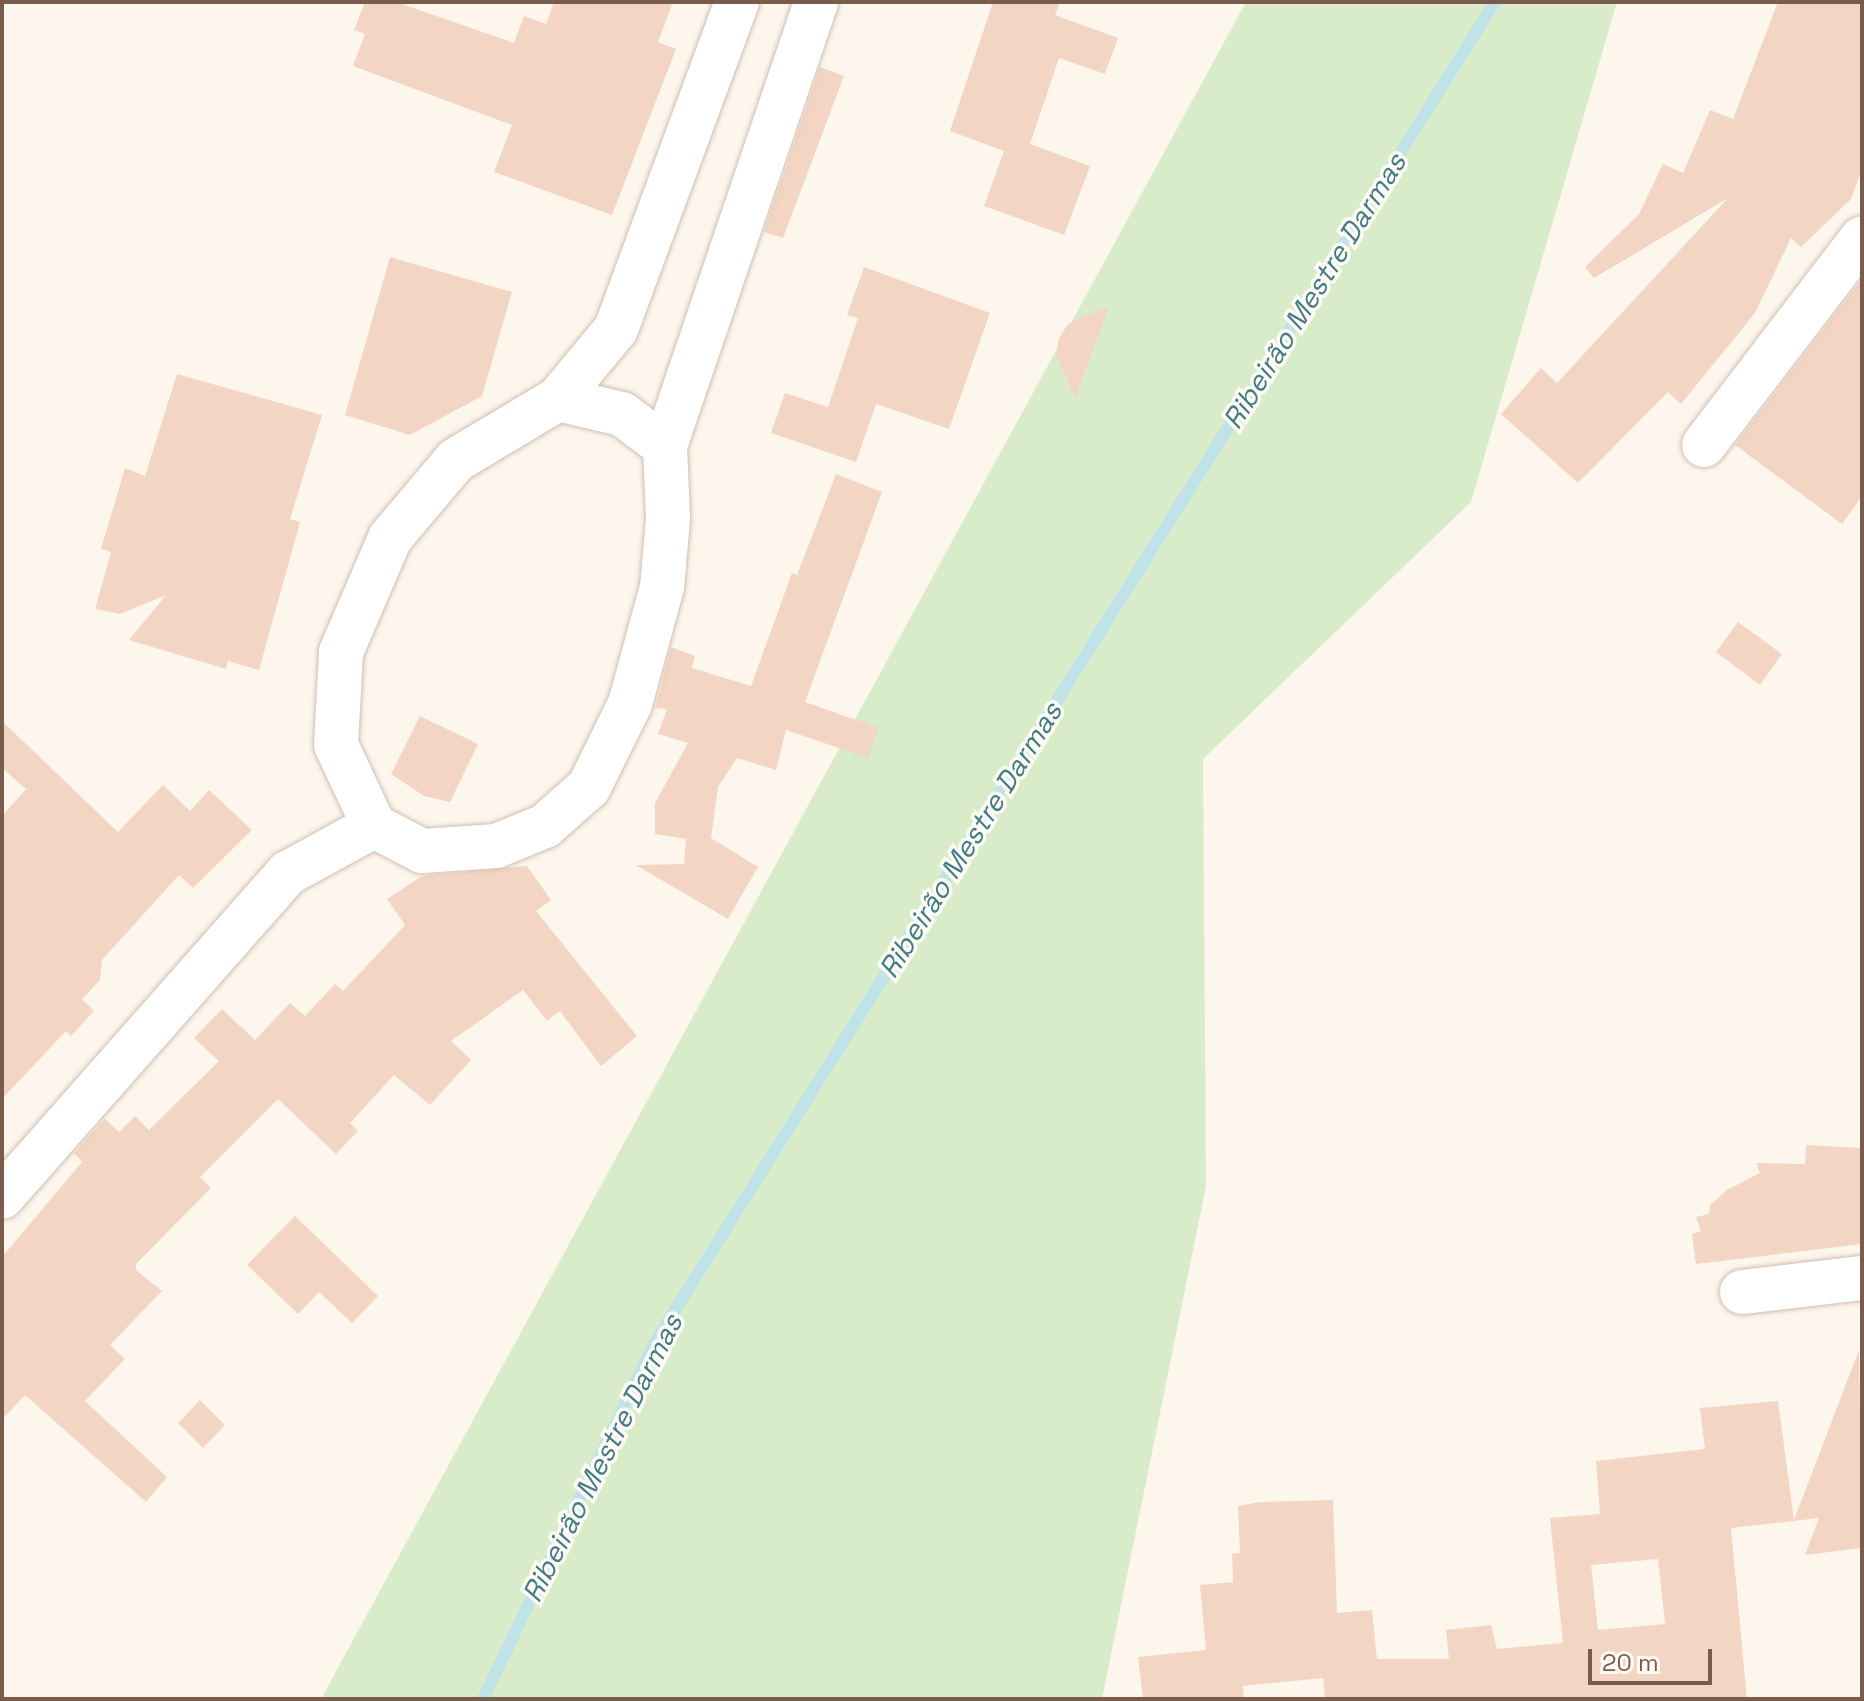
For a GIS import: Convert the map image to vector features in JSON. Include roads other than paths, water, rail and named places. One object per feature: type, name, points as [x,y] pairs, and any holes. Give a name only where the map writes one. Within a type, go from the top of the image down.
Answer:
[{"type":"street","points":[[737,2],[616,329],[558,399],[456,460],[383,553],[341,652],[336,745],[374,826],[422,851],[496,846],[545,826],[589,787],[630,704],[662,587],[668,519],[665,446],[816,2]]},
{"type":"street","points":[[1704,445],[1862,238]]},
{"type":"street","points":[[558,399],[622,414],[665,446]]},
{"type":"street","points":[[2,1197],[288,873],[374,826]]},
{"type":"street","points":[[1742,1292],[1862,1278]]},
{"type":"waterway","name":"Ribeirão Mestre Darmas","points":[[483,1699],[655,1342],[1495,2]]}]
